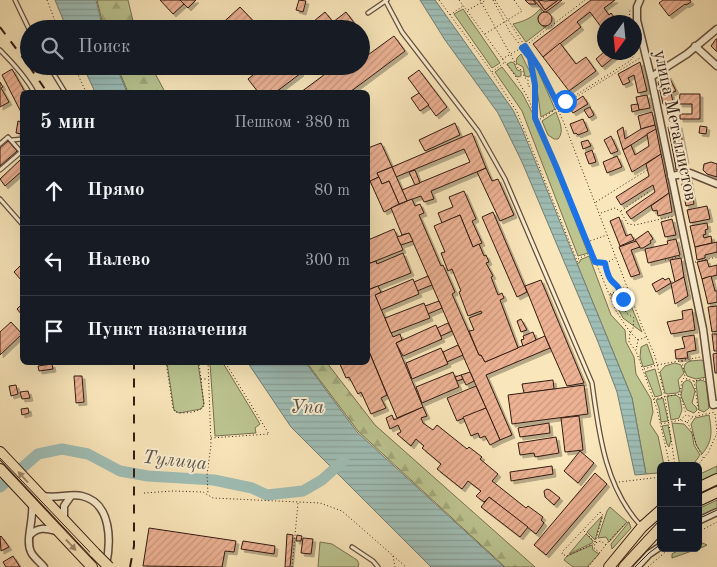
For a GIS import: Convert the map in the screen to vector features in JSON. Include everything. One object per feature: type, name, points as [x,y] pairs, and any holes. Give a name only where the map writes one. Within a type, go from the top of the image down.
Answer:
[{"type":"main road","points":[[3,455],[107,567]]},
{"type":"main road","points":[[0,469],[89,564]]},
{"type":"main road","points":[[702,486],[717,479]]},
{"type":"main road","points":[[702,499],[717,492]]},
{"type":"main road","points":[[609,567],[639,523],[657,512]]},
{"type":"main road","points":[[624,567],[657,531]]},
{"type":"street","name":"улица Металлистов","points":[[640,0],[637,20],[672,176],[703,329],[709,379],[715,404]]},
{"type":"street","points":[[651,77],[687,54],[717,29]]},
{"type":"street","points":[[695,46],[717,66]]},
{"type":"street","points":[[672,176],[690,173],[717,184]]},
{"type":"street","points":[[40,495],[58,498],[80,495],[90,499],[101,510],[109,527],[110,547],[107,567]]},
{"type":"street","points":[[65,522],[64,506],[71,496]]},
{"type":"street","points":[[32,503],[32,522],[28,542],[31,553],[44,567]]},
{"type":"street","points":[[702,519],[717,512]]},
{"type":"street","points":[[30,535],[42,528],[58,531]]},
{"type":"street","points":[[637,567],[657,549]]},
{"type":"lane","points":[[15,0],[25,20]]},
{"type":"lane","points":[[368,13],[386,0],[402,32],[478,131],[505,179],[592,383],[596,413],[611,479],[630,512],[639,523]]},
{"type":"lane","points":[[0,50],[20,71]]},
{"type":"lane","points":[[23,75],[33,90]]},
{"type":"lane","points":[[55,75],[64,90]]},
{"type":"lane","points":[[0,144],[8,137],[20,151]]},
{"type":"lane","points":[[11,140],[20,139]]},
{"type":"lane","points":[[0,170],[20,155]]},
{"type":"lane","points":[[0,199],[20,222]]},
{"type":"lane","points":[[352,547],[373,561],[378,567]]},
{"type":"path","points":[[47,0],[55,20]]},
{"type":"path","points":[[439,0],[492,72],[518,112],[578,261],[591,253]]},
{"type":"path","points":[[459,0],[505,62],[528,98],[616,311],[630,332],[638,340]]},
{"type":"path","points":[[480,0],[512,54],[518,68],[523,71],[524,78]]},
{"type":"path","points":[[467,11],[486,0]]},
{"type":"path","points":[[494,0],[540,69],[554,99],[561,103],[631,60]]},
{"type":"path","points":[[494,0],[504,22],[539,69],[564,123],[596,202],[657,365],[669,422],[674,462]]},
{"type":"path","points":[[485,34],[522,11],[514,0]]},
{"type":"path","points":[[502,59],[525,46],[585,0]]},
{"type":"path","points":[[449,15],[463,6]]},
{"type":"path","points":[[536,121],[646,54]]},
{"type":"path","points":[[530,58],[535,88],[535,118]]},
{"type":"path","points":[[492,72],[505,62]]},
{"type":"path","points":[[78,75],[85,90]]},
{"type":"path","points":[[524,78],[528,80],[534,78]]},
{"type":"path","points":[[518,81],[524,78]]},
{"type":"path","points":[[528,80],[528,86],[535,88]]},
{"type":"path","points":[[596,202],[647,170]]},
{"type":"path","points":[[620,211],[650,191]]},
{"type":"path","points":[[600,213],[615,208],[620,211],[628,224],[635,225],[679,214]]},
{"type":"path","points":[[587,242],[608,235]]},
{"type":"path","points":[[665,260],[688,255]]},
{"type":"path","points":[[595,262],[605,263],[612,260],[615,256]]},
{"type":"path","points":[[689,263],[717,257]]},
{"type":"path","points":[[605,263],[609,277],[620,289],[619,294],[623,299],[626,313],[634,318],[629,342],[636,351],[653,399],[669,462]]},
{"type":"path","points":[[609,294],[627,286]]},
{"type":"path","points":[[638,340],[647,337]]},
{"type":"path","points":[[636,351],[638,340]]},
{"type":"path","points":[[642,369],[706,356]]},
{"type":"path","points":[[682,360],[684,378],[680,394],[686,415]]},
{"type":"path","points":[[166,365],[172,408],[175,412],[179,413],[202,410],[204,406],[199,365]]},
{"type":"path","points":[[208,365],[211,438],[207,475],[208,495]]},
{"type":"path","points":[[211,438],[269,434],[227,365]]},
{"type":"path","points":[[201,379],[208,378]]},
{"type":"path","points":[[684,378],[694,381],[709,379]]},
{"type":"path","points":[[694,381],[699,415]]},
{"type":"path","points":[[653,399],[680,394]]},
{"type":"path","points":[[204,398],[210,397]]},
{"type":"path","points":[[680,420],[686,415],[693,416],[714,412],[717,421],[717,433],[714,442],[701,462]]},
{"type":"path","points":[[687,422],[693,416]]},
{"type":"path","points":[[660,424],[680,420],[687,422],[694,434],[696,448],[704,459]]},
{"type":"path","points":[[624,481],[657,477]]},
{"type":"path","points":[[144,493],[202,492],[213,498],[320,503],[342,511],[406,567]]},
{"type":"path","points":[[292,567],[298,502]]},
{"type":"path","points":[[600,554],[594,548],[595,543],[603,520],[602,513],[597,513],[562,554],[567,556],[595,543],[600,541],[606,546]]},
{"type":"path","points":[[702,530],[717,522]]},
{"type":"path","points":[[588,567],[626,523],[639,523]]},
{"type":"path","points":[[583,530],[595,543]]},
{"type":"path","points":[[648,567],[666,552]]},
{"type":"path","points":[[393,556],[395,567]]},
{"type":"green space","points":[[97,0],[128,0],[133,20],[102,20]]},
{"type":"green space","points":[[463,9],[500,63],[492,68],[454,14]]},
{"type":"green space","points":[[540,9],[542,12],[538,17],[539,23],[543,26],[548,25],[526,42],[513,24],[528,19]]},
{"type":"green space","points":[[521,54],[531,74],[529,77],[525,76],[523,67],[516,63],[517,58]]},
{"type":"green space","points":[[514,63],[517,70],[521,71],[521,76],[517,77],[507,64]]},
{"type":"green space","points":[[535,64],[555,109],[541,117],[535,75],[532,67]]},
{"type":"green space","points":[[502,67],[522,93],[532,112],[588,253],[578,256],[522,111],[495,72]]},
{"type":"green space","points":[[121,75],[156,75],[164,90],[127,90]]},
{"type":"green space","points":[[556,112],[561,126],[561,133],[558,139],[554,139],[548,135],[542,121]]},
{"type":"green space","points":[[589,256],[611,315],[625,330],[626,342],[634,357],[636,374],[651,399],[653,412],[650,424],[658,436],[663,462],[657,462],[657,473],[646,474],[632,398],[577,264],[580,260]]},
{"type":"green space","points":[[624,289],[642,332],[623,318],[611,295]]},
{"type":"green space","points":[[647,344],[654,364],[643,367],[640,357],[641,347]]},
{"type":"green space","points":[[702,360],[705,363],[706,377],[696,379],[687,376],[684,369],[685,364],[690,361]]},
{"type":"green space","points":[[675,363],[681,365],[684,373],[678,380],[680,391],[667,394],[665,393],[660,372],[665,366]]},
{"type":"green space","points":[[167,365],[198,365],[204,404],[201,409],[179,413],[174,410]]},
{"type":"green space","points":[[210,365],[224,365],[260,424],[255,428],[256,433],[215,436]]},
{"type":"green space","points":[[308,365],[329,365],[375,425],[535,567],[505,567],[358,431]]},
{"type":"green space","points":[[655,369],[662,395],[655,397],[645,372]]},
{"type":"green space","points":[[687,380],[691,382],[695,391],[692,403],[697,410],[694,413],[687,410],[681,396],[683,383]]},
{"type":"green space","points":[[701,380],[706,382],[709,408],[704,412],[699,410],[696,383]]},
{"type":"green space","points":[[676,395],[680,398],[682,410],[679,418],[671,420],[667,396]]},
{"type":"green space","points":[[663,398],[668,421],[661,422],[656,400]]},
{"type":"green space","points":[[709,415],[711,436],[702,454],[696,445],[691,424],[695,418]]},
{"type":"green space","points":[[672,423],[684,424],[692,433],[694,445],[700,455],[695,462],[679,462]]},
{"type":"green space","points":[[668,425],[671,440],[669,447],[662,426]]},
{"type":"green space","points":[[717,466],[717,474],[702,482],[702,473]]},
{"type":"green space","points":[[717,500],[717,510],[702,516],[702,507]]},
{"type":"green space","points":[[610,507],[627,522],[609,542],[606,537],[598,538]]},
{"type":"green space","points":[[602,516],[595,540],[587,532]]},
{"type":"green space","points":[[629,522],[631,528],[612,549],[611,544]]},
{"type":"green space","points":[[586,534],[593,541],[592,543],[569,554]]},
{"type":"green space","points":[[320,542],[332,544],[357,560],[358,567],[318,567]]},
{"type":"green space","points":[[592,545],[593,550],[599,554],[587,567],[573,567],[564,560],[567,556]]},
{"type":"green space","points":[[675,552],[689,552],[672,558],[672,554]]},
{"type":"water","points":[[55,0],[96,0],[101,20],[63,20]]},
{"type":"water","points":[[420,0],[435,0],[513,110],[632,398],[646,474],[635,475],[617,392],[598,342],[522,162],[498,113],[445,40]]},
{"type":"water","points":[[87,75],[120,75],[126,90],[94,90]]},
{"type":"water","name":"Упа","points":[[249,365],[307,365],[357,432],[504,567],[431,567],[291,427]]},
{"type":"building","points":[[160,0],[180,0],[184,4],[173,14]]},
{"type":"building","points":[[180,0],[196,0],[188,8]]},
{"type":"building","points":[[299,0],[306,1],[303,12],[296,10]]},
{"type":"building","points":[[525,0],[533,0],[536,4],[529,4]]},
{"type":"building","points":[[534,0],[538,0],[545,10],[558,0],[562,0],[544,12]]},
{"type":"building","points":[[538,0],[545,1],[558,0],[545,10]]},
{"type":"building","points":[[591,0],[615,0],[604,8],[609,15],[597,15],[597,22],[590,12],[577,22],[581,27],[543,57],[533,44]]},
{"type":"building","points":[[663,0],[690,0],[691,2],[685,4],[669,16],[659,3]]},
{"type":"building","points":[[240,7],[252,20],[226,20]]},
{"type":"building","points":[[325,12],[331,20],[315,20]]},
{"type":"building","points":[[346,12],[352,20],[336,20]]},
{"type":"building","points":[[545,12],[550,14],[552,19],[550,24],[545,26],[540,24],[538,19],[540,14]]},
{"type":"building","points":[[394,36],[405,51],[353,90],[304,90],[324,75],[370,75],[370,53]]},
{"type":"building","points":[[717,39],[717,52],[711,46]]},
{"type":"building","points":[[560,43],[576,64],[586,57],[596,71],[569,91],[543,57]]},
{"type":"building","points":[[597,58],[597,60],[610,60],[602,67],[596,59]]},
{"type":"building","points":[[640,62],[647,91],[638,93],[634,75],[628,78],[630,82],[623,85],[618,74]]},
{"type":"building","points":[[12,69],[24,90],[20,90],[20,110],[2,75]]},
{"type":"building","points":[[419,70],[447,107],[436,116],[408,78]]},
{"type":"building","points":[[253,75],[298,75],[279,90],[256,90],[248,79]]},
{"type":"building","points":[[668,75],[676,91],[671,93],[673,102],[663,104],[658,82]]},
{"type":"building","points":[[0,82],[3,87],[1,88],[9,102],[0,107]]},
{"type":"building","points":[[419,93],[429,105],[420,111],[411,98]]},
{"type":"building","points":[[680,94],[700,94],[700,119],[680,119],[680,114],[692,114],[692,104],[679,104]]},
{"type":"building","points":[[647,95],[650,108],[639,110],[636,97]]},
{"type":"building","points":[[583,96],[588,104],[573,113],[568,106]]},
{"type":"building","points":[[638,104],[639,110],[632,112],[631,105]]},
{"type":"building","points":[[590,107],[594,115],[589,118],[584,110]]},
{"type":"building","points":[[652,112],[655,125],[641,129],[638,116]]},
{"type":"building","points":[[583,119],[588,131],[578,135],[574,134],[570,124]]},
{"type":"building","points":[[18,121],[20,122],[20,134],[16,133]]},
{"type":"building","points":[[455,123],[460,135],[425,151],[419,140]]},
{"type":"building","points":[[655,125],[656,129],[623,150],[617,131],[623,127],[625,139],[641,129]]},
{"type":"building","points":[[679,125],[683,145],[672,147],[668,127]]},
{"type":"building","points":[[700,126],[707,127],[706,134],[699,133]]},
{"type":"building","points":[[656,129],[661,154],[632,172],[623,150],[631,145],[635,155],[649,146],[647,134]]},
{"type":"building","points":[[472,133],[486,168],[431,191],[434,199],[424,202],[421,196],[407,201],[402,190],[470,162],[464,149],[396,177],[392,167]]},
{"type":"building","points":[[611,136],[618,151],[611,154],[604,140]]},
{"type":"building","points":[[588,140],[591,146],[583,149],[581,142]]},
{"type":"building","points":[[8,141],[17,151],[0,166],[0,148]]},
{"type":"building","points":[[381,143],[392,167],[377,173],[379,177],[370,181],[370,147]]},
{"type":"building","points":[[683,145],[686,161],[675,163],[672,147]]},
{"type":"building","points":[[592,150],[596,162],[589,164],[585,153]]},
{"type":"building","points":[[661,154],[669,193],[631,219],[626,212],[655,192],[653,185],[621,205],[616,197],[649,176],[646,164]]},
{"type":"building","points":[[617,156],[622,167],[607,173],[603,162]]},
{"type":"building","points":[[20,160],[20,173],[5,186],[0,179]]},
{"type":"building","points":[[682,162],[683,169],[676,170],[675,163]]},
{"type":"building","points":[[711,162],[717,164],[717,177],[707,174],[703,170],[704,164]]},
{"type":"building","points":[[392,167],[407,201],[399,204],[389,181],[382,184],[377,173]]},
{"type":"building","points":[[486,168],[492,181],[498,179],[514,215],[500,221],[477,172]]},
{"type":"building","points":[[415,170],[420,183],[415,185],[409,172]]},
{"type":"building","points":[[379,177],[382,184],[389,181],[399,204],[384,212],[370,181]]},
{"type":"building","points":[[689,177],[694,204],[686,206],[681,179]]},
{"type":"building","points":[[464,191],[476,219],[472,221],[482,243],[473,247],[460,215],[442,223],[438,213],[453,207],[449,197]]},
{"type":"building","points":[[669,193],[672,212],[658,216],[657,210],[653,211],[651,206]]},
{"type":"building","points":[[412,199],[415,206],[420,204],[424,213],[419,215],[441,266],[443,265],[455,292],[452,294],[479,355],[481,355],[485,362],[545,336],[550,348],[486,375],[512,435],[500,440],[409,233],[402,235],[391,208]]},
{"type":"building","points":[[707,206],[710,219],[690,223],[687,210]]},
{"type":"building","points":[[493,212],[527,292],[517,297],[482,217]]},
{"type":"building","points":[[460,215],[473,247],[479,244],[484,256],[486,255],[489,262],[486,263],[493,276],[491,277],[498,295],[502,293],[504,298],[500,300],[518,348],[485,362],[481,355],[479,355],[469,331],[474,330],[469,318],[482,313],[481,311],[468,316],[452,269],[448,271],[441,253],[445,252],[434,226]]},
{"type":"building","points":[[619,217],[626,236],[631,234],[634,240],[620,246],[610,221]]},
{"type":"building","points":[[672,219],[676,235],[665,237],[661,222]]},
{"type":"building","points":[[707,223],[708,229],[705,230],[706,234],[703,235],[704,238],[711,236],[712,243],[695,247],[690,226]]},
{"type":"building","points":[[394,229],[403,250],[370,263],[370,239]]},
{"type":"building","points":[[648,231],[653,239],[650,241],[651,243],[640,248],[635,240]]},
{"type":"building","points":[[409,233],[413,241],[401,245],[397,237]]},
{"type":"building","points":[[676,239],[680,255],[648,263],[645,249],[668,244],[667,241]]},
{"type":"building","points":[[636,241],[640,247],[631,250],[640,274],[631,277],[619,247]]},
{"type":"building","points":[[717,242],[717,252],[705,255],[705,258],[697,260],[695,247]]},
{"type":"building","points":[[403,253],[411,273],[370,289],[370,263],[376,261],[377,264]]},
{"type":"building","points":[[681,258],[684,277],[675,282],[670,260]]},
{"type":"building","points":[[707,260],[709,267],[717,265],[717,275],[702,279],[697,262]]},
{"type":"building","points":[[20,266],[20,279],[14,272]]},
{"type":"building","points":[[428,276],[432,285],[417,291],[414,282]]},
{"type":"building","points":[[711,276],[715,291],[717,291],[717,302],[708,304],[702,279]]},
{"type":"building","points":[[684,277],[688,296],[675,304],[671,284]]},
{"type":"building","points":[[663,278],[665,280],[669,278],[671,283],[656,292],[652,284]]},
{"type":"building","points":[[413,279],[419,294],[381,310],[375,295]]},
{"type":"building","points":[[541,280],[584,383],[567,386],[545,336],[525,286]]},
{"type":"building","points":[[378,286],[381,292],[375,295],[393,337],[400,334],[402,340],[396,343],[423,407],[397,418],[370,354],[370,289]]},
{"type":"building","points":[[439,301],[442,308],[428,314],[425,306]]},
{"type":"building","points":[[424,303],[430,318],[391,333],[385,318]]},
{"type":"building","points":[[717,306],[717,331],[712,332],[708,307]]},
{"type":"building","points":[[692,309],[695,330],[671,334],[667,322],[683,319],[682,311]]},
{"type":"building","points":[[521,319],[527,330],[521,332],[517,321]]},
{"type":"building","points":[[11,322],[20,332],[20,336],[0,355],[0,332]]},
{"type":"building","points":[[448,323],[452,331],[441,336],[437,328]]},
{"type":"building","points":[[436,325],[442,339],[403,356],[396,343]]},
{"type":"building","points":[[533,332],[536,340],[523,346],[521,340],[524,339],[523,336]]},
{"type":"building","points":[[712,334],[717,334],[717,351],[714,351]]},
{"type":"building","points":[[694,335],[696,350],[687,352],[688,358],[676,359],[675,350],[685,348],[682,337]]},
{"type":"building","points":[[458,345],[463,355],[447,362],[443,352]]},
{"type":"building","points":[[441,348],[448,364],[412,379],[406,363]]},
{"type":"building","points":[[717,353],[717,373],[715,373],[713,354]]},
{"type":"building","points":[[370,354],[387,395],[381,398],[386,408],[371,414],[361,392],[358,394],[349,377],[346,378],[340,365],[370,365]]},
{"type":"building","points":[[52,365],[53,369],[39,371],[38,366]]},
{"type":"building","points":[[453,372],[459,387],[422,403],[416,387]]},
{"type":"building","points":[[470,372],[474,381],[466,385],[461,375]]},
{"type":"building","points":[[461,375],[463,379],[457,381],[455,377]]},
{"type":"building","points":[[74,376],[82,376],[84,402],[76,403]]},
{"type":"building","points":[[553,380],[554,389],[524,393],[522,384]]},
{"type":"building","points":[[16,385],[18,394],[11,396],[9,386]]},
{"type":"building","points":[[584,385],[588,414],[512,424],[508,395]]},
{"type":"building","points":[[476,386],[486,408],[457,421],[447,398]]},
{"type":"building","points":[[28,391],[30,398],[22,399],[20,392]]},
{"type":"building","points":[[423,407],[427,416],[421,418],[423,423],[433,430],[437,425],[467,449],[469,447],[482,457],[480,459],[498,474],[492,481],[526,508],[528,506],[543,517],[541,520],[544,523],[536,534],[489,497],[484,502],[476,496],[481,491],[468,481],[462,489],[437,469],[441,464],[422,448],[424,446],[416,439],[411,446],[397,434],[401,432],[398,425],[390,429],[386,418],[392,415],[394,420]]},
{"type":"building","points":[[28,408],[29,413],[22,415],[21,409]]},
{"type":"building","points":[[486,408],[500,440],[490,445],[485,436],[480,438],[478,433],[471,436],[463,417]]},
{"type":"building","points":[[579,416],[583,450],[565,452],[561,418]]},
{"type":"building","points":[[549,423],[550,433],[520,437],[518,428]]},
{"type":"building","points":[[556,437],[559,453],[535,457],[534,453],[520,455],[518,443]]},
{"type":"building","points":[[580,451],[594,463],[578,483],[564,471]]},
{"type":"building","points":[[552,466],[553,474],[511,481],[510,472]]},
{"type":"building","points":[[595,473],[607,484],[546,555],[534,545]]},
{"type":"building","points":[[547,489],[560,498],[554,505],[545,497],[544,491]]},
{"type":"building","points":[[489,497],[528,527],[520,537],[481,507]]},
{"type":"building","points":[[149,528],[236,541],[234,552],[225,551],[222,567],[143,566]]},
{"type":"building","points":[[287,534],[293,535],[290,567],[285,567]]},
{"type":"building","points":[[297,535],[302,536],[301,541],[296,541]]},
{"type":"building","points":[[0,537],[9,547],[1,551]]},
{"type":"building","points":[[303,538],[313,539],[311,554],[301,553]]},
{"type":"building","points":[[243,541],[275,546],[274,554],[241,549]]},
{"type":"building","points":[[13,556],[20,567],[6,567],[3,562]]},
{"type":"waterway","name":"Тулица","points":[[0,487],[38,454],[62,449],[88,454],[120,471],[148,476],[214,480],[252,488],[267,495],[303,491],[322,480],[344,460]]},
{"type":"tram line","points":[[0,458],[104,567]]},
{"type":"tram line","points":[[702,517],[717,510]]},
{"type":"tram line","points":[[635,567],[657,547]]},
{"type":"railway","points":[[0,27],[20,54]]},
{"type":"railway","points":[[35,75],[46,90]]},
{"type":"railway","points":[[130,567],[134,546],[134,365]]},
{"type":"route","points":[[565,101],[561,103],[554,99],[540,69],[525,46],[522,48],[530,58],[535,85],[536,121],[595,262],[605,263],[609,277],[620,289],[619,294],[623,299]]}]
